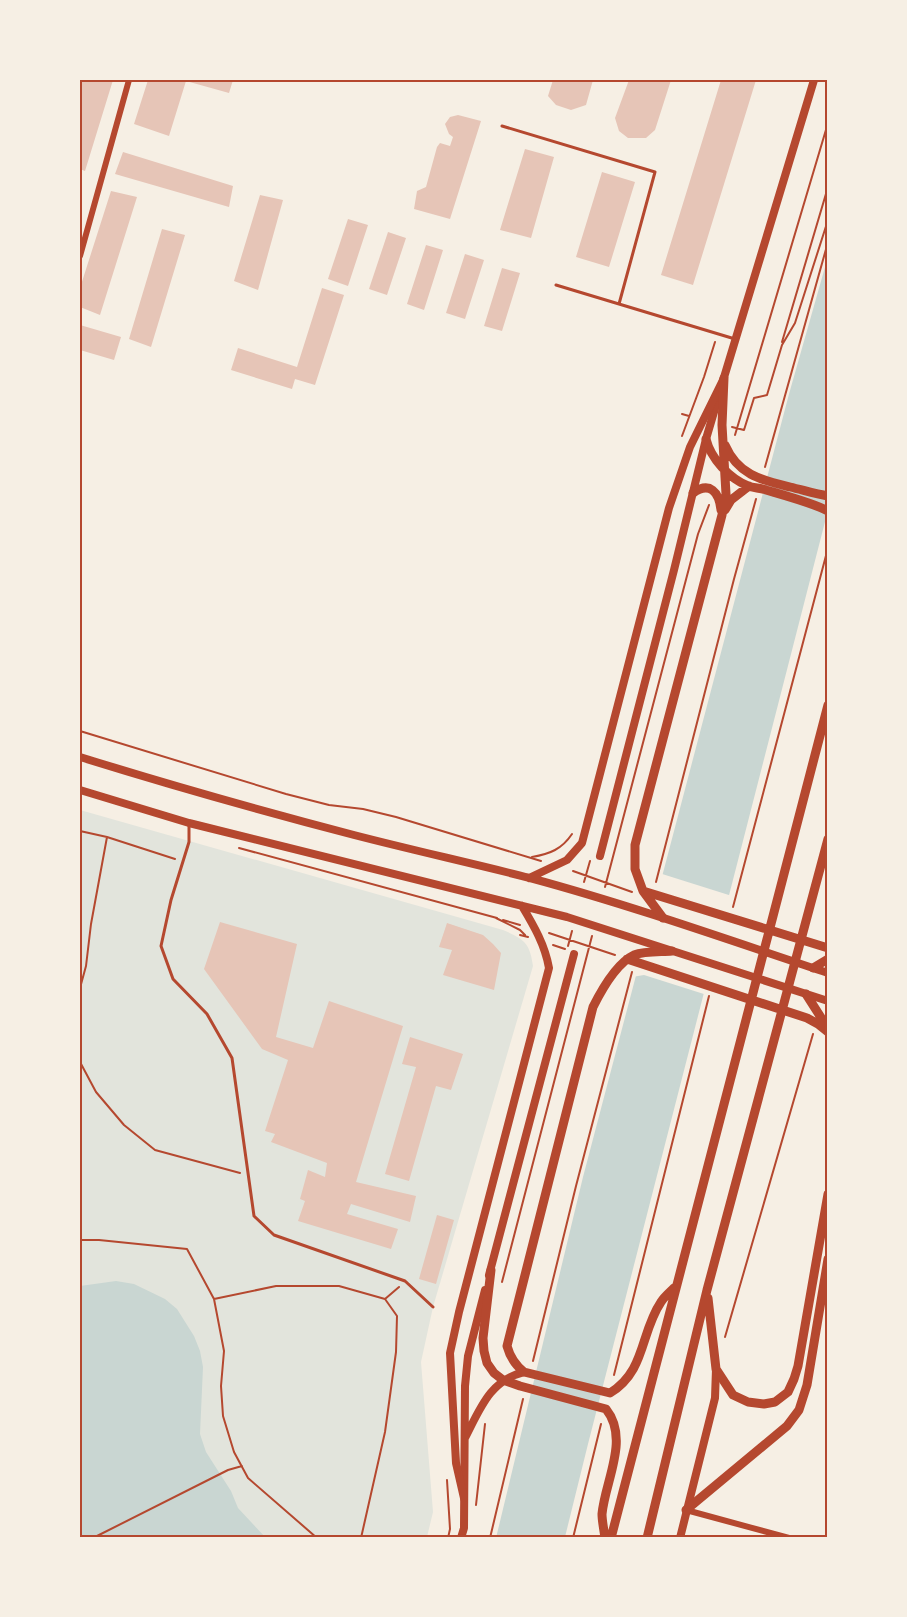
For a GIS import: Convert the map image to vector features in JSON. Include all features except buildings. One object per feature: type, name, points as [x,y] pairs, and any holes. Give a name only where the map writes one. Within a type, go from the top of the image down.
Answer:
[{"type":"highway","points":[[663,918],[644,891],[634,869],[635,844],[722,515],[726,494],[723,440],[724,378]]},
{"type":"highway","points":[[706,439],[715,460],[724,469],[752,487],[828,511]]},
{"type":"highway","points":[[723,440],[729,454],[741,468],[752,476],[767,482],[828,496]]},
{"type":"highway","points":[[722,515],[731,500],[752,487]]},
{"type":"highway","points":[[693,494],[699,489],[710,489],[720,502],[722,515]]},
{"type":"highway","points":[[611,1538],[828,705]]},
{"type":"highway","points":[[647,1538],[707,1290],[828,839]]},
{"type":"highway","points":[[644,891],[828,948]]},
{"type":"highway","points":[[672,951],[636,954],[627,959],[605,984],[593,1007],[507,1346],[510,1357],[524,1372],[610,1393],[620,1387],[632,1372],[661,1301],[676,1286]]},
{"type":"highway","points":[[627,959],[807,1018],[828,1030]]},
{"type":"highway","points":[[813,968],[828,959]]},
{"type":"highway","points":[[806,994],[828,1030]]},
{"type":"highway","points":[[707,1290],[716,1369],[733,1395],[748,1402],[764,1404],[775,1402],[788,1392],[798,1366],[828,1194]]},
{"type":"highway","points":[[686,1510],[787,1426],[799,1410],[807,1385],[828,1259]]},
{"type":"highway","points":[[491,1270],[483,1338],[487,1363],[494,1373],[503,1380],[520,1386],[606,1409],[612,1416],[616,1426],[615,1452],[602,1515],[605,1538]]},
{"type":"main road","points":[[529,878],[567,860],[582,843],[669,508],[690,447],[724,378]]},
{"type":"main road","points":[[80,757],[199,793],[353,835],[529,878],[663,918],[828,973]]},
{"type":"main road","points":[[80,790],[189,823],[567,917],[828,1000]]},
{"type":"main road","points":[[464,1498],[456,1462],[450,1353],[549,968],[547,954],[537,929],[522,906]]},
{"type":"street","points":[[80,256],[129,80]]},
{"type":"street","points":[[600,856],[706,439],[814,80]]},
{"type":"street","points":[[462,1538],[464,1528],[465,1386],[468,1356],[577,954]]},
{"type":"street","points":[[680,1538],[715,1398],[716,1369]]},
{"type":"street","points":[[465,1439],[488,1397],[503,1380],[513,1374],[524,1372]]},
{"type":"street","points":[[686,1510],[789,1538]]},
{"type":"lane","points":[[502,126],[655,172],[619,304]]},
{"type":"lane","points":[[556,285],[736,339]]},
{"type":"lane","points":[[189,823],[189,842],[171,900],[161,946],[172,979],[207,1014],[232,1058],[254,1216],[274,1235],[405,1281],[434,1307]]},
{"type":"path","points":[[729,454],[828,123]]},
{"type":"path","points":[[744,430],[754,398],[767,395],[828,187]]},
{"type":"path","points":[[782,345],[795,323],[828,220]]},
{"type":"path","points":[[605,888],[698,534],[714,492]]},
{"type":"path","points":[[732,911],[828,548]]},
{"type":"path","points":[[80,731],[286,794],[329,805],[363,809],[396,817],[554,865]]},
{"type":"path","points":[[80,831],[183,861]]},
{"type":"path","points":[[80,988],[86,966],[91,924],[107,837]]},
{"type":"path","points":[[230,846],[537,929],[627,959]]},
{"type":"path","points":[[502,1281],[593,934]]},
{"type":"path","points":[[520,935],[531,938]]},
{"type":"path","points":[[552,945],[593,958]]},
{"type":"path","points":[[612,1379],[712,988]]},
{"type":"path","points":[[725,1336],[815,1027]]},
{"type":"path","points":[[80,1062],[96,1092],[124,1125],[155,1150],[249,1176]]},
{"type":"path","points":[[80,1240],[187,1249],[214,1299],[224,1352],[221,1386],[223,1416],[234,1452],[248,1478],[316,1538]]},
{"type":"path","points":[[385,1299],[405,1281]]},
{"type":"path","points":[[214,1299],[276,1286],[339,1286],[385,1299],[397,1316],[396,1352],[386,1432],[361,1538]]},
{"type":"path","points":[[573,1538],[601,1424]]},
{"type":"path","points":[[93,1538],[228,1470],[242,1466]]},
{"type":"shaded area","points":[[827,260],[827,514],[565,1537],[496,1538],[583,1177],[789,394]]},
{"type":"shaded area","points":[[80,810],[503,930],[521,939],[528,947],[533,966],[433,1307],[421,1362],[433,1512],[427,1537],[80,1537]]},
{"type":"shaded area","points":[[116,1281],[134,1284],[165,1299],[177,1309],[194,1336],[203,1367],[200,1434],[206,1452],[231,1491],[238,1508],[265,1537],[80,1538],[80,1286]]},
{"type":"pier","points":[[659,873],[732,896],[707,995],[644,975],[632,977]]}]
